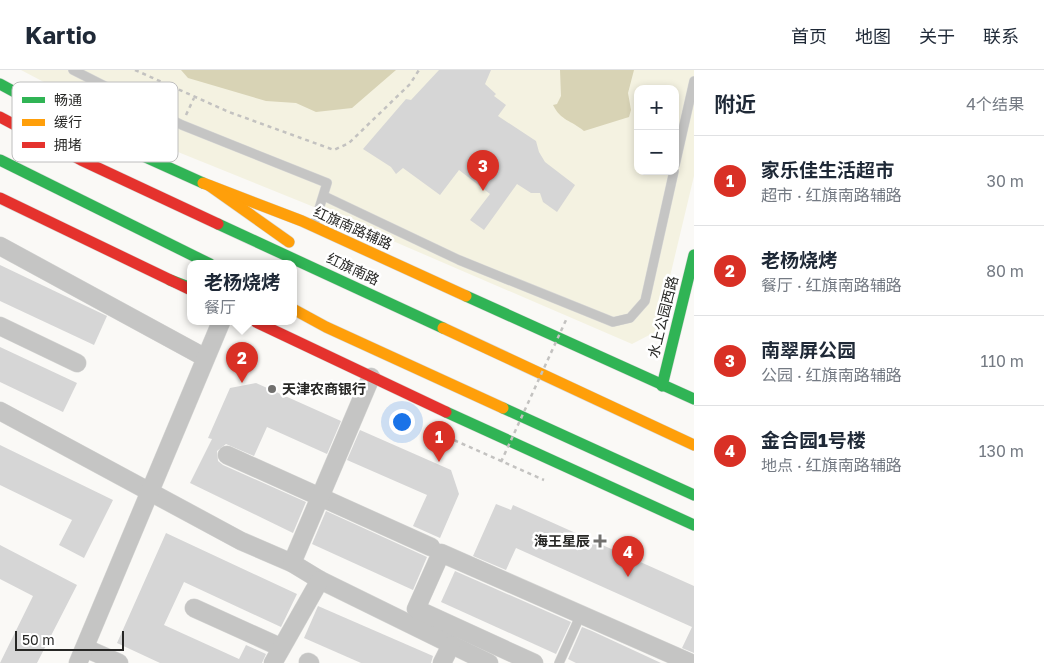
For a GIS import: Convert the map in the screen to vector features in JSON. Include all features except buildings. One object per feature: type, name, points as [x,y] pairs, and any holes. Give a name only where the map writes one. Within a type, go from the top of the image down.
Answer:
[{"type":"main road","name":"红旗南路辅路","points":[[0,84],[12,91]]},
{"type":"main road","name":"红旗南路","points":[[0,117],[12,123]]},
{"type":"main road","points":[[0,160],[202,260]]},
{"type":"main road","name":"红旗南路","points":[[85,162],[694,445]]},
{"type":"main road","name":"红旗南路辅路","points":[[157,162],[210,186],[313,226],[662,386],[693,396]]},
{"type":"main road","points":[[210,186],[355,286]]},
{"type":"main road","points":[[0,198],[187,287]]},
{"type":"main road","name":"水上公园西路","points":[[662,386],[694,255]]},
{"type":"main road","points":[[297,311],[326,327],[694,494]]},
{"type":"main road","points":[[262,325],[371,377],[694,524]]},
{"type":"main road","points":[[290,325],[326,327]]},
{"type":"street","points":[[0,246],[204,357]]},
{"type":"street","points":[[119,663],[81,656],[219,325]]},
{"type":"street","points":[[0,326],[78,363]]},
{"type":"street","points":[[292,563],[371,377]]},
{"type":"street","points":[[0,411],[241,541],[292,563],[320,580],[489,663]]},
{"type":"street","points":[[227,455],[431,547]]},
{"type":"street","points":[[534,663],[416,609],[441,552],[691,663]]},
{"type":"street","points":[[194,608],[277,655],[320,580]]},
{"type":"street","points":[[442,663],[451,645]]},
{"type":"lane","points":[[73,70],[97,82]]},
{"type":"lane","points":[[679,147],[694,81]]},
{"type":"lane","points":[[178,123],[327,183],[313,226]]},
{"type":"lane","points":[[324,196],[460,260],[613,322],[630,318],[645,301],[673,175]]},
{"type":"lane","points":[[559,663],[581,614]]},
{"type":"path","points":[[135,70],[160,82]]},
{"type":"path","points":[[178,90],[334,150],[349,143],[410,84],[419,70]]},
{"type":"path","points":[[182,125],[194,98]]},
{"type":"path","points":[[501,462],[566,320]]},
{"type":"path","points":[[447,437],[544,480]]},
{"type":"shaded area","points":[[21,70],[694,70],[694,176],[657,331],[632,344],[314,207],[178,152],[178,82],[44,82]]},
{"type":"shaded area","points":[[181,70],[396,70],[352,108],[316,112],[296,103],[266,101],[188,78]]},
{"type":"shaded area","points":[[560,70],[634,70],[628,93],[631,110],[629,117],[584,131],[563,117],[553,105],[557,104],[561,96]]},
{"type":"traffic: fast","points":[[0,84],[12,91]]},
{"type":"traffic: fast","points":[[0,160],[202,260]]},
{"type":"traffic: fast","points":[[156,162],[203,183]]},
{"type":"traffic: fast","points":[[218,224],[296,260]]},
{"type":"traffic: fast","points":[[662,386],[694,255]]},
{"type":"traffic: fast","points":[[297,261],[443,328]]},
{"type":"traffic: fast","points":[[170,280],[187,286]]},
{"type":"traffic: fast","points":[[466,296],[694,399]]},
{"type":"traffic: fast","points":[[503,408],[694,495]]},
{"type":"traffic: fast","points":[[446,412],[694,525]]},
{"type":"traffic: slow","points":[[203,183],[302,221],[466,296]]},
{"type":"traffic: slow","points":[[210,186],[289,242]]},
{"type":"traffic: slow","points":[[297,311],[326,327],[503,408]]},
{"type":"traffic: slow","points":[[443,328],[694,445]]},
{"type":"traffic: jam","points":[[0,117],[12,123]]},
{"type":"traffic: jam","points":[[85,162],[218,224]]},
{"type":"traffic: jam","points":[[0,198],[187,288]]},
{"type":"traffic: jam","points":[[262,325],[446,412]]},
{"type":"place","name":"南翠屏公园","points":[[483,191]]},
{"type":"place","name":"老杨烧烤","points":[[242,383]]},
{"type":"place","name":"天津农商银行","points":[[272,389]]},
{"type":"place","name":"家乐佳生活超市","points":[[439,462]]},
{"type":"place","name":"海王星辰","points":[[600,541]]},
{"type":"place","name":"金合园1号楼","points":[[628,577]]}]
